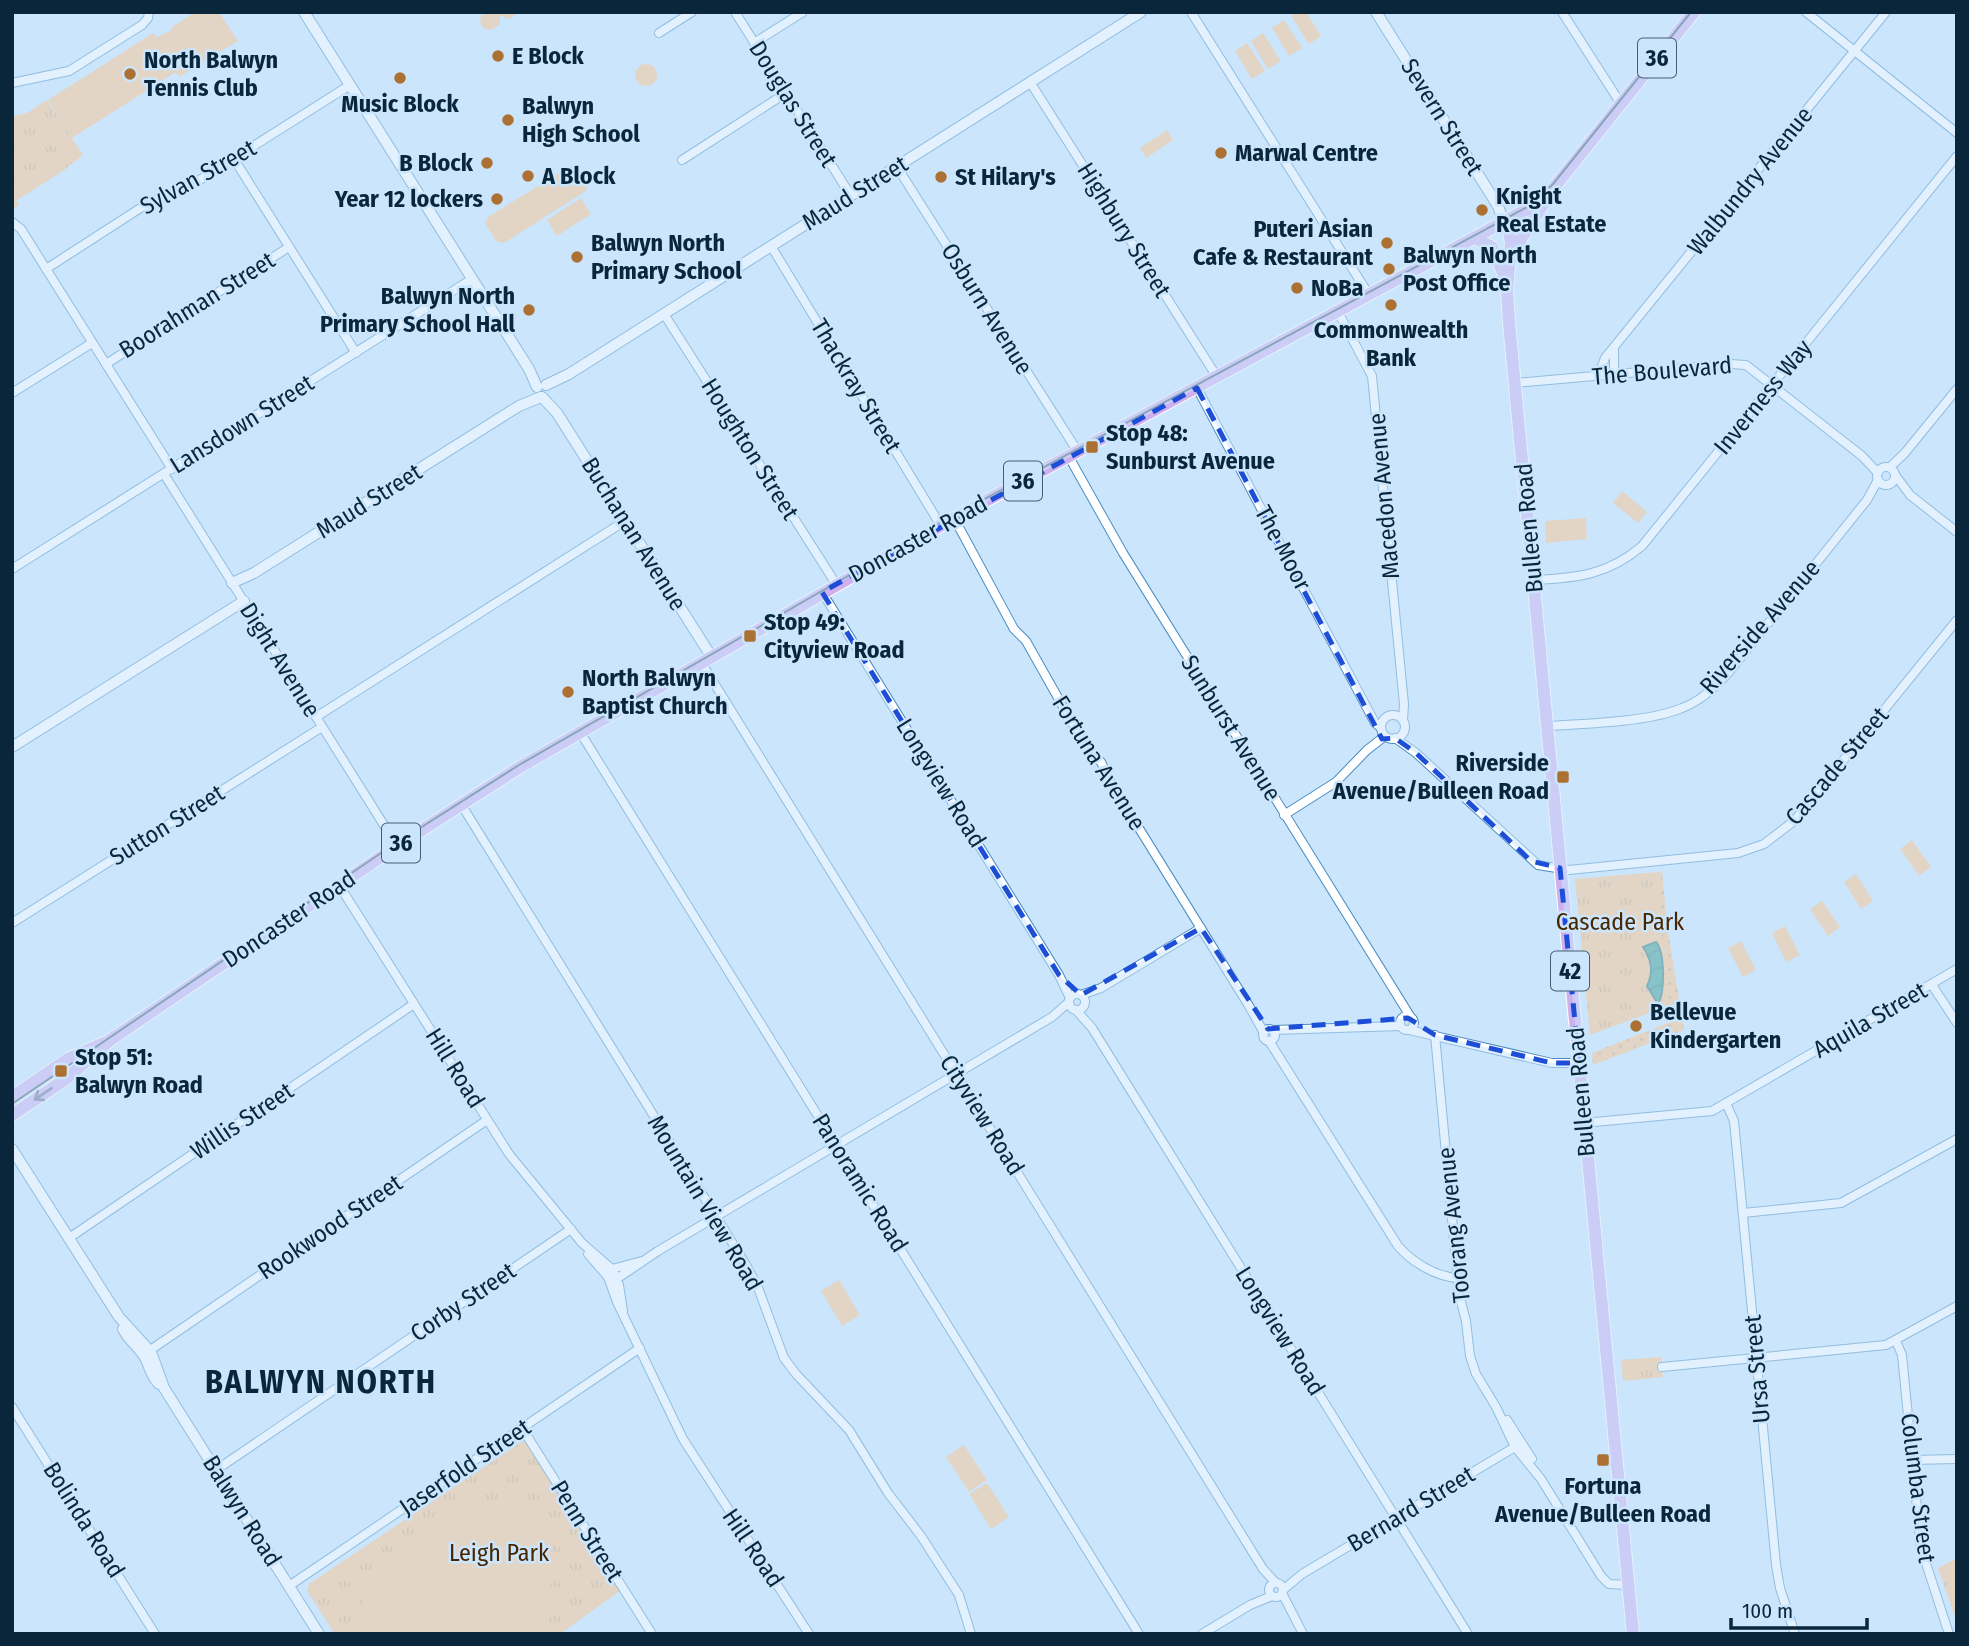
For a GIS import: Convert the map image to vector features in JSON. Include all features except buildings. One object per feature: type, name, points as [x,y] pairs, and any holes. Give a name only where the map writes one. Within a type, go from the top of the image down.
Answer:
[{"type":"main road","name":"Doncaster Road","points":[[12,1115],[66,1079],[110,1040],[339,885],[461,804],[580,732],[954,518],[1534,206],[1556,185],[1693,12]]},
{"type":"main road","points":[[1505,278],[1519,242],[1556,185]]},
{"type":"main road","name":"Bulleen Road","points":[[1504,223],[1511,243],[1505,278],[1633,1634]]},
{"type":"main road","points":[[1475,238],[1492,247],[1505,278]]},
{"type":"main road","name":"Doncaster Road","points":[[12,1097],[68,1059],[110,1040]]},
{"type":"street","name":"Buchanan Avenue","points":[[304,12],[625,521],[706,659]]},
{"type":"street","points":[[659,33],[692,12]]},
{"type":"street","name":"Douglas Street","points":[[735,12],[851,196]]},
{"type":"street","points":[[754,43],[803,12]]},
{"type":"street","name":"Maud Street","points":[[234,586],[1141,12]]},
{"type":"street","points":[[1191,12],[1369,295]]},
{"type":"street","name":"Severn Street","points":[[1376,12],[1500,209],[1504,223]]},
{"type":"street","points":[[1562,12],[1620,104]]},
{"type":"street","points":[[1806,12],[1957,133]]},
{"type":"street","name":"Walbundry Avenue","points":[[1598,376],[1602,363],[1886,12]]},
{"type":"street","points":[[12,83],[69,71],[142,25],[149,14]]},
{"type":"street","name":"Highbury Street","points":[[1030,82],[1217,377]]},
{"type":"street","name":"Sylvan Street","points":[[46,269],[142,207],[182,191],[350,85]]},
{"type":"street","points":[[682,160],[786,93]]},
{"type":"street","name":"Inverness Way","points":[[1534,580],[1593,574],[1619,563],[1642,546],[1957,156]]},
{"type":"street","points":[[234,159],[356,353]]},
{"type":"street","name":"Osburn Avenue","points":[[897,167],[1073,454]]},
{"type":"street","name":"Dight Avenue","points":[[12,222],[21,229],[106,363],[234,586],[397,846]]},
{"type":"street","name":"Thackray Street","points":[[771,246],[941,526]]},
{"type":"street","name":"Boorahman Street","points":[[106,363],[289,247]]},
{"type":"street","name":"Lansdown Street","points":[[12,569],[472,279]]},
{"type":"street","name":"Macedon Avenue","points":[[1338,312],[1372,376],[1402,689],[1399,717],[1404,730]]},
{"type":"street","name":"Houghton Street","points":[[664,314],[836,584]]},
{"type":"street","points":[[12,393],[92,343]]},
{"type":"street","points":[[1614,350],[1615,374]]},
{"type":"street","name":"The Boulevard","points":[[1515,383],[1740,363],[1752,367],[1957,532]]},
{"type":"street","name":"The Moor","points":[[1197,388],[1369,707],[1375,723],[1385,730]]},
{"type":"street","name":"Riverside Avenue","points":[[1547,726],[1656,716],[1682,708],[1707,694],[1729,672],[1957,389]]},
{"type":"street","name":"Sunburst Avenue","points":[[1073,454],[1123,553],[1398,998],[1406,1022]]},
{"type":"street","name":"Fortuna Avenue","points":[[954,518],[1014,629],[1026,641],[1088,751],[1101,762],[1111,783],[1249,1006],[1271,1035],[1283,1062],[1398,1246],[1433,1272],[1458,1278]]},
{"type":"street","points":[[316,716],[625,521]]},
{"type":"street","name":"Longview Road","points":[[822,592],[1468,1634]]},
{"type":"street","points":[[12,747],[244,601]]},
{"type":"street","name":"Cascade Street","points":[[1560,868],[1573,870],[1723,856],[1752,849],[1777,835],[1808,805],[1957,621]]},
{"type":"street","name":"Cityview Road","points":[[706,659],[956,1073],[1303,1634]]},
{"type":"street","points":[[1284,815],[1336,782],[1385,730],[1388,715],[1399,717]]},
{"type":"street","name":"Sutton Street","points":[[12,923],[322,727]]},
{"type":"street","points":[[1385,730],[1401,736],[1404,730]]},
{"type":"street","points":[[1385,730],[1416,753],[1531,861],[1538,865],[1560,868]]},
{"type":"street","points":[[1404,730],[1416,753]]},
{"type":"street","name":"Panoramic Road","points":[[580,732],[1139,1634]]},
{"type":"street","name":"Mountain View Road","points":[[461,804],[757,1285],[784,1358],[849,1430],[879,1479],[921,1536],[959,1595],[971,1634]]},
{"type":"street","name":"Hill Road","points":[[339,885],[509,1154],[582,1243],[591,1259],[612,1275],[617,1302],[688,1448],[807,1632]]},
{"type":"street","points":[[612,1275],[642,1261],[1201,928]]},
{"type":"street","name":"Aquila Street","points":[[1584,1124],[1705,1112],[1726,1103],[1957,970]]},
{"type":"street","points":[[1932,985],[1957,1023]]},
{"type":"street","name":"Willis Street","points":[[69,1238],[414,1004]]},
{"type":"street","points":[[1271,1035],[1298,1030],[1406,1022],[1435,1035],[1552,1063],[1579,1063]]},
{"type":"street","name":"Toorang Avenue","points":[[1435,1035],[1458,1278],[1471,1362],[1496,1407],[1510,1424],[1518,1446],[1533,1460],[1541,1479],[1604,1580],[1612,1585],[1628,1585]]},
{"type":"street","name":"Ursa Street","points":[[1726,1103],[1734,1121],[1776,1565],[1780,1588],[1796,1634]]},
{"type":"street","name":"Rookwood Street","points":[[147,1351],[487,1120]]},
{"type":"street","points":[[1742,1213],[1841,1203],[1957,1139]]},
{"type":"street","name":"Balwyn Road","points":[[12,1149],[119,1317],[128,1339],[147,1351],[150,1374],[164,1388],[319,1634]]},
{"type":"street","name":"Corby Street","points":[[216,1470],[571,1229]]},
{"type":"street","points":[[1662,1367],[1880,1346],[1896,1341],[1957,1306]]},
{"type":"street","name":"Columba Street","points":[[1896,1341],[1902,1355],[1921,1548],[1949,1634]]},
{"type":"street","name":"Jaserfold Street","points":[[289,1586],[640,1348]]},
{"type":"street","name":"Bolinda Road","points":[[12,1407],[155,1634]]},
{"type":"street","name":"Penn Street","points":[[522,1428],[652,1634]]},
{"type":"street","name":"Bernard Street","points":[[1202,1634],[1518,1446]]},
{"type":"street","points":[[1912,1463],[1957,1459]]},
{"type":"street","points":[[796,1634],[807,1632]]},
{"type":"highlighted area","points":[[1197,388],[1382,739],[1395,738],[1416,753],[1531,861],[1560,868],[1579,1063],[1552,1063],[1435,1035],[1408,1018],[1268,1029],[1201,928],[1081,995],[1059,975],[822,592]]},
{"type":"green space","name":"North Balwyn Tennis Club","points":[[195,12],[219,12],[238,41],[179,77],[176,72],[72,138],[48,100],[153,33],[156,37],[171,31],[172,27]]},
{"type":"green space","points":[[483,12],[518,12],[510,19],[500,16],[500,24],[491,30],[481,24]]},
{"type":"green space","points":[[1306,12],[1321,36],[1309,44],[1291,16]]},
{"type":"green space","points":[[1284,20],[1302,48],[1289,56],[1272,28]]},
{"type":"green space","points":[[1263,33],[1281,61],[1268,69],[1251,41]]},
{"type":"green space","points":[[1247,43],[1265,71],[1252,79],[1235,51]]},
{"type":"green space","points":[[646,64],[656,71],[657,75],[650,85],[646,86],[636,79],[635,75],[642,65]]},
{"type":"green space","points":[[47,100],[83,155],[17,200],[19,205],[12,209],[12,116],[27,113]]},
{"type":"green space","points":[[1167,130],[1173,140],[1146,158],[1140,148]]},
{"type":"green space","points":[[572,165],[577,166],[587,184],[586,191],[504,243],[496,241],[485,223],[488,217]]},
{"type":"green space","points":[[581,198],[591,214],[557,236],[547,220]]},
{"type":"green space","points":[[1622,491],[1647,512],[1638,523],[1613,503]]},
{"type":"green space","points":[[1586,518],[1587,539],[1546,543],[1545,521]]},
{"type":"green space","points":[[1912,840],[1931,867],[1919,876],[1900,849]]},
{"type":"green space","points":[[1662,871],[1667,924],[1684,1030],[1593,1065],[1592,1053],[1670,1022],[1658,872]]},
{"type":"green space","name":"Cascade Park","points":[[1658,872],[1669,1006],[1590,1035],[1575,879]]},
{"type":"green space","points":[[1856,874],[1873,901],[1861,909],[1844,882]]},
{"type":"green space","points":[[1822,901],[1840,927],[1828,936],[1810,909]]},
{"type":"green space","points":[[1785,926],[1800,955],[1786,962],[1772,933]]},
{"type":"green space","points":[[1741,941],[1756,970],[1743,977],[1728,948]]},
{"type":"green space","points":[[839,1280],[860,1315],[842,1326],[821,1291]]},
{"type":"green space","points":[[1661,1357],[1663,1377],[1623,1381],[1621,1360]]},
{"type":"green space","name":"Leigh Park","points":[[524,1440],[620,1591],[560,1634],[335,1634],[307,1591],[309,1584]]},
{"type":"green space","points":[[964,1445],[987,1480],[969,1492],[946,1457]]},
{"type":"green space","points":[[987,1483],[1009,1517],[991,1529],[969,1494]]},
{"type":"green space","points":[[492,1503],[527,1510],[539,1521],[548,1537],[554,1561],[552,1579],[549,1589],[531,1613],[503,1634],[368,1634],[362,1610],[366,1587],[379,1566],[398,1546],[422,1529],[446,1516]]},
{"type":"green space","points":[[1957,1558],[1957,1623],[1938,1568]]},
{"type":"water","points":[[1656,942],[1661,954],[1663,972],[1658,1004],[1647,986],[1651,966],[1643,947]]},
{"type":"tram line","points":[[12,1104],[384,851],[519,765],[940,523],[1531,205],[1553,184],[1691,12]]},
{"type":"place","name":"E Block","points":[[498,56]]},
{"type":"place","name":"North Balwyn Tennis Club","points":[[130,74]]},
{"type":"place","name":"Music Block","points":[[400,78]]},
{"type":"place","name":"Balwyn High School","points":[[508,120]]},
{"type":"place","name":"Marwal Centre","points":[[1221,153]]},
{"type":"place","name":"B Block","points":[[487,163]]},
{"type":"place","name":"A Block","points":[[528,176]]},
{"type":"place","name":"St Hilary's","points":[[941,177]]},
{"type":"place","name":"Year 12 lockers","points":[[497,199]]},
{"type":"place","name":"Knight Real Estate","points":[[1482,210]]},
{"type":"place","name":"Puteri Asian Cafe & Restaurant","points":[[1387,243]]},
{"type":"place","name":"Balwyn North Primary School","points":[[577,257]]},
{"type":"place","name":"Balwyn North Post Office","points":[[1389,269]]},
{"type":"place","name":"NoBa","points":[[1297,288]]},
{"type":"place","name":"Commonwealth Bank","points":[[1391,305]]},
{"type":"place","name":"Balwyn North Primary School Hall","points":[[529,310]]},
{"type":"place","name":"Stop 48: Sunburst Avenue","points":[[1092,447]]},
{"type":"place","name":"Stop 49: Cityview Road","points":[[750,636]]},
{"type":"place","name":"North Balwyn Baptist Church","points":[[568,692]]},
{"type":"place","name":"Riverside Avenue/Bulleen Road","points":[[1563,777]]},
{"type":"place","name":"Bellevue Kindergarten","points":[[1636,1026]]},
{"type":"place","name":"Stop 51: Balwyn Road","points":[[61,1071]]},
{"type":"place","name":"Fortuna Avenue/Bulleen Road","points":[[1603,1460]]},
{"type":"district","name":"BALWYN NORTH","points":[[321,1382]]}]
